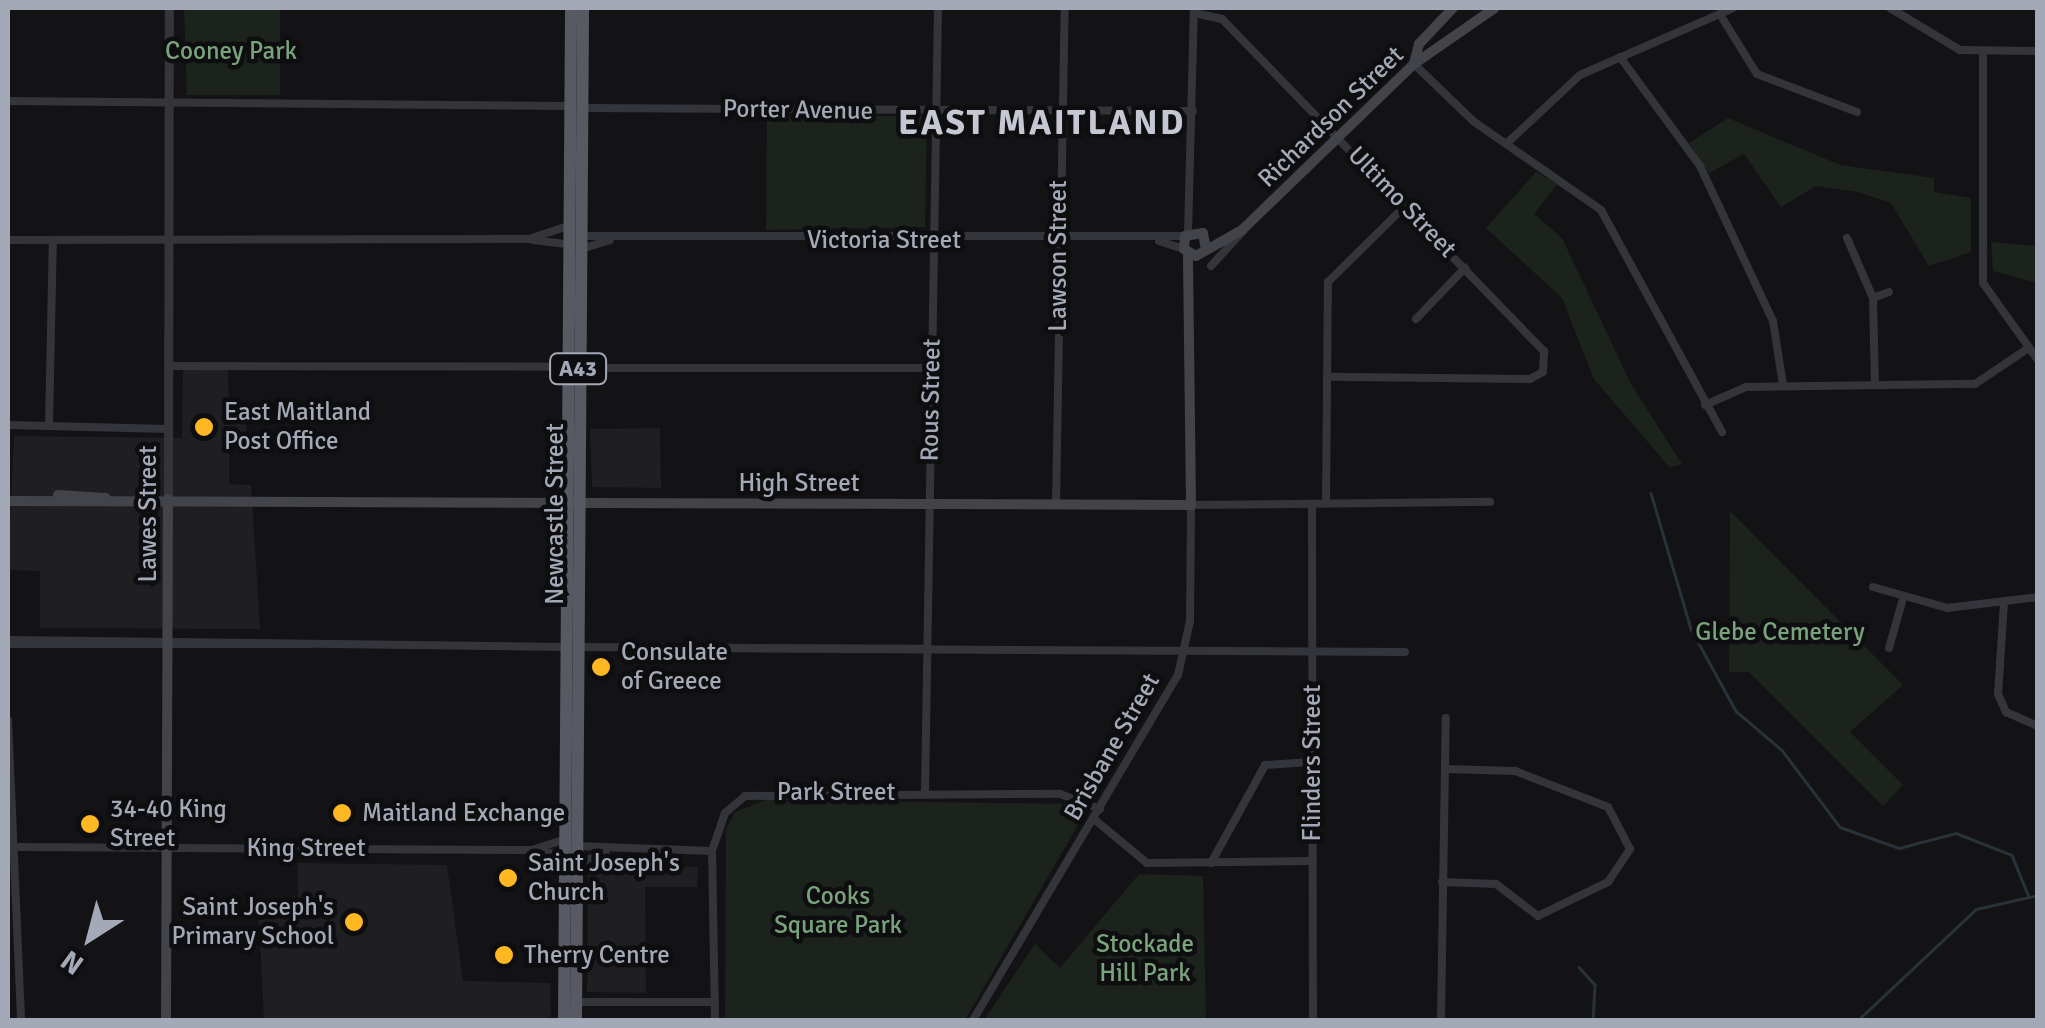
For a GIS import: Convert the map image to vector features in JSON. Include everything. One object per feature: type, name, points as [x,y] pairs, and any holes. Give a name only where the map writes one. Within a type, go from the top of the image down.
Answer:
[{"type":"highway","name":"Newcastle Street","points":[[571,8],[576,107]]},
{"type":"highway","name":"Newcastle Street","points":[[576,1020],[576,866],[569,843],[571,502],[576,107],[583,8]]},
{"type":"highway","name":"Newcastle Street","points":[[572,368],[568,262],[574,236]]},
{"type":"highway","name":"Newcastle Street","points":[[564,1020],[563,855],[576,818],[570,647]]},
{"type":"highway","points":[[563,855],[576,818]]},
{"type":"highway","points":[[563,883],[569,843]]},
{"type":"main road","points":[[1414,64],[1419,44],[1452,8]]},
{"type":"main road","points":[[1464,8],[1466,24]]},
{"type":"main road","name":"Richardson Street","points":[[1205,252],[1247,226],[1414,64],[1466,24],[1495,8]]},
{"type":"main road","name":"Brisbane Street","points":[[1191,505],[1195,285],[1205,252],[1203,233]]},
{"type":"main road","points":[[1186,234],[1226,238]]},
{"type":"main road","name":"Brisbane Street","points":[[1186,234],[1195,285]]},
{"type":"main road","points":[[1186,251],[1205,252]]},
{"type":"main road","name":"High Street","points":[[8,498],[1191,505]]},
{"type":"main road","name":"Lawes Street","points":[[166,1020],[168,499]]},
{"type":"street","name":"Lawes Street","points":[[168,499],[169,8]]},
{"type":"street","name":"Rous Street","points":[[925,792],[938,8]]},
{"type":"street","name":"Lawson Street","points":[[1056,504],[1058,111],[1064,8]]},
{"type":"street","points":[[1506,144],[1561,89],[1620,57],[1733,8]]},
{"type":"street","points":[[1890,8],[1938,42],[1983,55],[2038,51]]},
{"type":"street","points":[[1186,234],[1194,214],[1194,10]]},
{"type":"street","name":"Ultimo Street","points":[[1194,10],[1222,20],[1536,338],[1543,372],[1327,376]]},
{"type":"street","points":[[1720,16],[1757,74],[1857,112]]},
{"type":"street","points":[[1983,55],[1983,284],[2027,350],[2038,360]]},
{"type":"street","points":[[1620,57],[1700,166],[1773,321],[1783,385]]},
{"type":"street","points":[[1414,64],[1506,144],[1601,210],[1722,432]]},
{"type":"street","name":"Porter Avenue","points":[[8,101],[1193,111]]},
{"type":"street","points":[[1326,502],[1328,282],[1406,205]]},
{"type":"street","points":[[1194,214],[1203,233]]},
{"type":"street","name":"Richardson Street","points":[[1211,266],[1247,226]]},
{"type":"street","name":"Victoria Street","points":[[8,240],[574,236],[610,240],[1158,241],[1186,234]]},
{"type":"street","name":"Victoria Street","points":[[529,239],[574,236],[610,240]]},
{"type":"street","points":[[1846,238],[1873,298],[1875,385]]},
{"type":"street","points":[[48,426],[53,240]]},
{"type":"street","name":"Victoria Street","points":[[1158,241],[1186,251]]},
{"type":"street","points":[[1416,319],[1466,268]]},
{"type":"street","points":[[1873,298],[1888,292]]},
{"type":"street","points":[[1705,405],[1783,385],[1974,384],[2027,350]]},
{"type":"street","points":[[168,366],[932,368]]},
{"type":"street","points":[[8,425],[168,428]]},
{"type":"street","name":"High Street","points":[[1191,505],[1490,502]]},
{"type":"street","name":"Brisbane Street","points":[[973,1020],[1100,809],[1185,650],[1191,505]]},
{"type":"street","name":"Flinders Street","points":[[1312,506],[1313,1020]]},
{"type":"street","points":[[1873,587],[1902,602],[2004,602],[2038,597]]},
{"type":"street","points":[[1890,648],[1902,602]]},
{"type":"street","points":[[2004,602],[1998,694],[2006,712],[2038,726]]},
{"type":"street","points":[[8,642],[1404,652]]},
{"type":"street","points":[[1441,1020],[1446,718]]},
{"type":"street","points":[[8,720],[20,846],[22,1020]]},
{"type":"street","points":[[1212,863],[1266,765],[1311,762]]},
{"type":"street","points":[[1442,882],[1496,884],[1538,916],[1608,882],[1630,849],[1608,807],[1516,771],[1444,769]]},
{"type":"street","name":"Park Street","points":[[715,1020],[712,851],[725,813],[761,791],[1060,794],[1100,809]]},
{"type":"street","points":[[1094,818],[1147,863],[1312,861]]},
{"type":"street","name":"King Street","points":[[532,850],[569,843],[606,852],[712,851]]},
{"type":"street","name":"King Street","points":[[20,846],[532,850],[563,855]]},
{"type":"street","name":"King Street","points":[[576,866],[606,852]]},
{"type":"street","points":[[576,1002],[715,1002]]},
{"type":"shaded area","points":[[183,370],[228,370],[229,405],[246,406],[246,440],[229,440],[229,484],[251,485],[260,629],[40,628],[40,571],[8,570],[14,436],[182,438]]},
{"type":"shaded area","points":[[660,428],[661,488],[592,487],[590,429]]},
{"type":"shaded area","name":"Saint Joseph's Primary School","points":[[298,863],[447,865],[463,981],[550,983],[551,1020],[264,1020],[259,920],[298,914]]},
{"type":"shaded area","points":[[588,867],[698,867],[697,887],[645,887],[646,993],[587,992]]},
{"type":"green space","name":"Cooney Park","points":[[184,8],[280,8],[280,95],[187,95]]},
{"type":"green space","points":[[767,116],[927,116],[925,227],[766,230]]},
{"type":"green space","points":[[1728,118],[1840,165],[1934,178],[1934,192],[1971,198],[1971,252],[1929,266],[1891,203],[1858,192],[1816,186],[1781,207],[1744,154],[1709,173],[1689,143]]},
{"type":"green space","points":[[1536,172],[1557,184],[1534,214],[1562,238],[1631,384],[1682,464],[1670,468],[1594,379],[1562,298],[1486,228]]},
{"type":"green space","points":[[1991,242],[2037,246],[2037,283],[1993,271]]},
{"type":"green space","name":"Glebe Cemetery","points":[[1730,511],[1903,685],[1850,732],[1903,785],[1883,806],[1749,672],[1729,672]]},
{"type":"green space","name":"Cooks Square Park","points":[[765,800],[1071,804],[1082,818],[965,1020],[725,1020],[726,829],[735,812]]},
{"type":"green space","name":"Stockade Hill Park","points":[[1139,874],[1203,876],[1206,1020],[984,1020],[1035,944],[1060,968]]},
{"type":"waterway","points":[[1651,493],[1691,629],[1736,711],[1782,750],[1840,827],[1899,848],[1956,833],[2012,855],[2029,897]]},
{"type":"waterway","points":[[1858,1020],[1976,909],[2038,895]]},
{"type":"waterway","points":[[1579,967],[1595,985],[1593,1020]]},
{"type":"place","name":"East Maitland Post Office","points":[[204,427]]},
{"type":"place","name":"Consulate of Greece","points":[[601,667]]},
{"type":"place","name":"Maitland Exchange","points":[[342,813]]},
{"type":"place","name":"34-40 King Street","points":[[90,824]]},
{"type":"place","name":"Saint Joseph's Church","points":[[508,878]]},
{"type":"place","name":"Saint Joseph's Primary School","points":[[354,922]]},
{"type":"place","name":"Therry Centre","points":[[504,955]]},
{"type":"district","name":"EAST MAITLAND","points":[[1042,123]]}]
